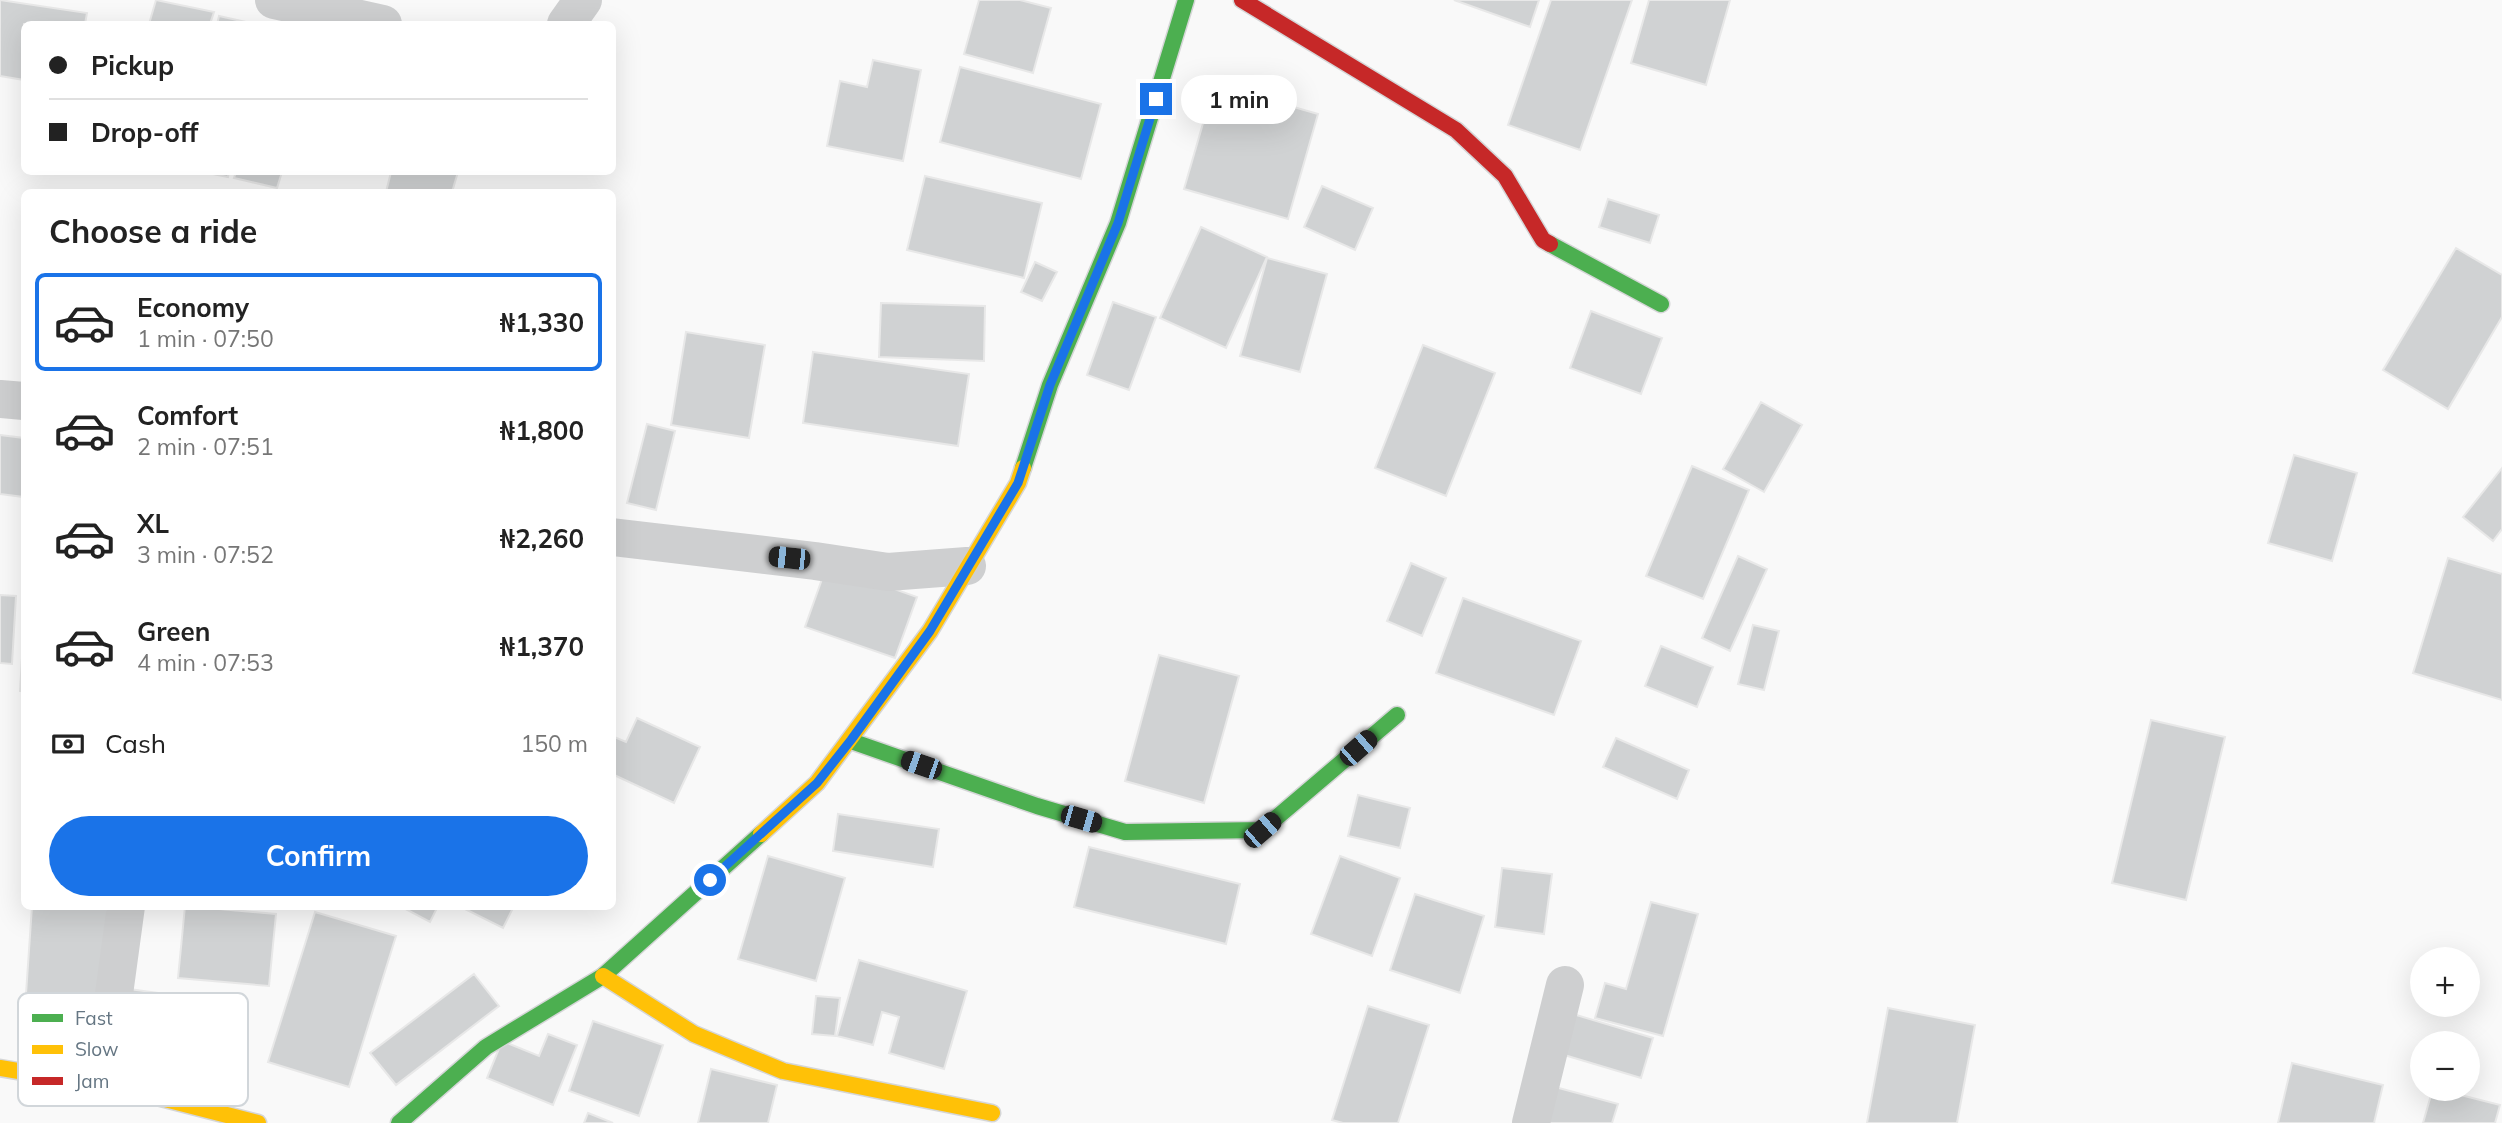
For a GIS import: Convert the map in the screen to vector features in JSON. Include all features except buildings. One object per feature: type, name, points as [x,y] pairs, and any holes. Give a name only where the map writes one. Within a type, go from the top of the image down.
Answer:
[{"type":"street","points":[[274,0],[369,21]]},
{"type":"street","points":[[568,21],[583,0]]},
{"type":"street","points":[[399,1123],[486,1047],[603,976],[817,783],[930,631],[1018,483],[1050,385],[1118,223],[1186,0]]},
{"type":"street","points":[[1242,0],[1455,130],[1505,176],[1544,240],[1661,304]]},
{"type":"street","points":[[0,398],[21,401]]},
{"type":"street","points":[[616,537],[888,572],[967,566]]},
{"type":"street","points":[[851,740],[1037,806],[1125,832],[1262,830],[1396,715]]},
{"type":"street","points":[[114,993],[125,910]]},
{"type":"street","points":[[603,976],[694,1034],[783,1072],[992,1113]]},
{"type":"street","points":[[1531,1123],[1565,985]]},
{"type":"street","points":[[0,1068],[18,1070]]},
{"type":"street","points":[[180,1106],[213,1116],[258,1123]]},
{"type":"traffic: fast","points":[[1023,468],[1050,385],[1118,223],[1186,0]]},
{"type":"traffic: fast","points":[[1550,244],[1661,304]]},
{"type":"traffic: fast","points":[[851,741],[1037,806],[1125,832],[1262,830],[1397,715]]},
{"type":"traffic: fast","points":[[399,1123],[486,1047],[603,976],[761,834]]},
{"type":"traffic: slow","points":[[761,834],[817,783],[930,631],[1018,483],[1023,468]]},
{"type":"traffic: slow","points":[[603,976],[694,1034],[783,1071],[992,1113]]},
{"type":"traffic: slow","points":[[0,1068],[18,1071]]},
{"type":"traffic: slow","points":[[192,1106],[258,1123]]},
{"type":"traffic: jam","points":[[1242,0],[1456,130],[1505,176],[1543,240],[1550,244]]},
{"type":"route","points":[[710,880],[817,783],[851,740],[930,631],[1018,483],[1050,385],[1118,223],[1156,99]]}]
